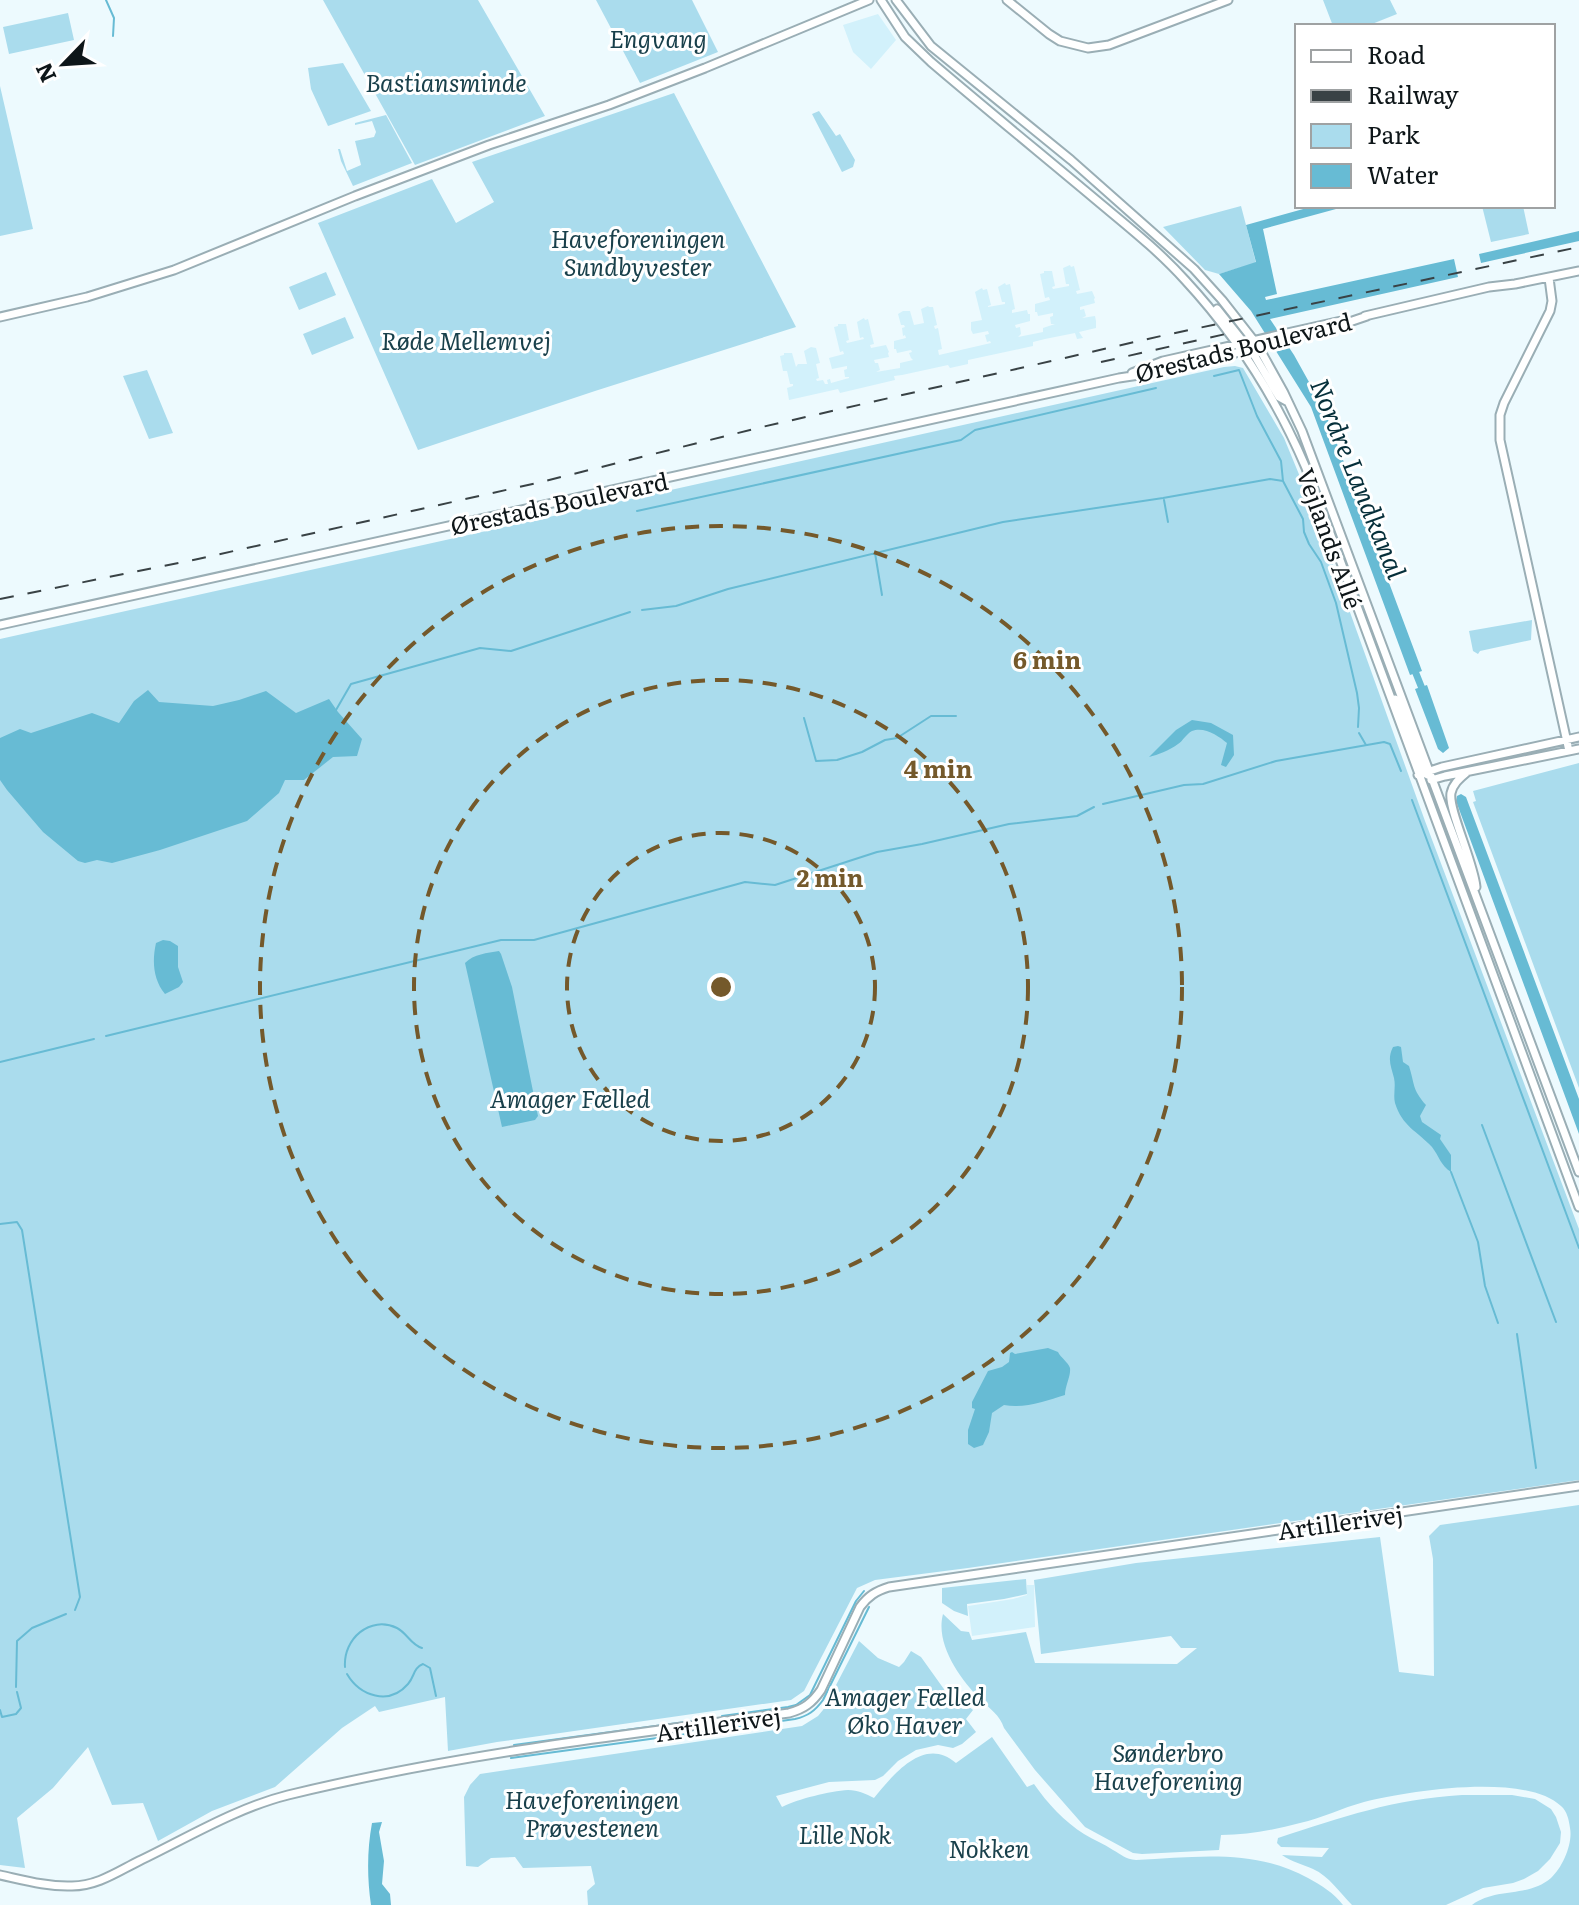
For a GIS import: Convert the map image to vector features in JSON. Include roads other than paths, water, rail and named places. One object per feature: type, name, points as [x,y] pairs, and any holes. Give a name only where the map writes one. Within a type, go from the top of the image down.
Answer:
[{"type":"street","points":[[0,317],[87,297],[174,270],[355,196],[705,68],[869,0]]},
{"type":"street","name":"Vejlands Allé","points":[[881,0],[905,37],[931,62],[1167,260],[1207,305],[1214,306],[1240,343],[1251,347],[1301,456],[1385,683],[1477,897],[1579,1172]]},
{"type":"street","name":"Vejlands Allé","points":[[896,0],[931,46],[1071,160],[1194,269],[1222,300],[1289,402],[1302,431],[1579,1207]]},
{"type":"street","points":[[1007,0],[1049,34],[1073,46],[1088,48],[1109,45],[1228,0]]},
{"type":"street","name":"Ørestads Boulevard","points":[[0,625],[1174,368],[1268,340],[1326,330],[1367,316],[1489,287],[1579,271]]},
{"type":"street","points":[[1549,278],[1550,311],[1504,403],[1500,415],[1500,440],[1569,751]]},
{"type":"street","points":[[1240,343],[1251,347]]},
{"type":"street","name":"Ørestads Boulevard","points":[[1119,378],[1151,364],[1240,343]]},
{"type":"street","points":[[1425,776],[1579,737]]},
{"type":"street","points":[[1425,776],[1468,772],[1579,749]]},
{"type":"street","name":"Vejlands Allé","points":[[1468,772],[1455,783],[1450,800],[1475,873],[1477,897]]},
{"type":"street","name":"Artillerivej","points":[[0,1875],[55,1886],[83,1885],[113,1875],[249,1807],[288,1795],[485,1756],[800,1710],[821,1690],[865,1600],[889,1587],[1579,1486]]},
{"type":"water","name":"Nordre Landkanal","points":[[1307,208],[1340,208],[1263,229],[1277,294],[1265,297],[1266,300],[1454,259],[1458,277],[1270,319],[1324,409],[1422,671],[1410,675],[1311,407],[1251,311],[1219,274],[1256,262],[1246,225]]},
{"type":"water","points":[[1579,231],[1579,241],[1481,263],[1479,254]]},
{"type":"water","points":[[1427,685],[1449,748],[1443,753],[1438,749],[1415,689]]},
{"type":"water","points":[[148,690],[159,702],[213,706],[266,691],[296,713],[329,699],[362,739],[357,756],[333,757],[304,780],[285,780],[279,793],[247,821],[112,863],[78,861],[43,832],[0,780],[0,738],[20,729],[31,733],[92,713],[119,723],[134,701]]},
{"type":"water","points":[[1192,720],[1211,723],[1233,735],[1234,755],[1226,767],[1221,765],[1227,743],[1201,730],[1192,731],[1180,743],[1149,757],[1176,730]]},
{"type":"water","points":[[1461,794],[1466,797],[1579,1099],[1579,1134],[1456,801]]},
{"type":"water","points":[[163,940],[178,946],[178,967],[183,982],[165,994],[158,982],[154,963],[156,943]]},
{"type":"water","points":[[499,951],[512,987],[538,1116],[535,1120],[502,1127],[465,963],[477,956]]},
{"type":"water","points":[[1393,1047],[1401,1047],[1403,1062],[1409,1066],[1416,1091],[1426,1105],[1420,1116],[1422,1122],[1441,1135],[1440,1139],[1451,1155],[1451,1172],[1398,1111],[1390,1059]]},
{"type":"water","points":[[1048,1348],[1058,1352],[1070,1368],[1065,1395],[1027,1405],[1004,1405],[992,1413],[983,1445],[974,1448],[968,1444],[968,1430],[975,1409],[972,1402],[988,1371],[1009,1362],[1012,1352]]},
{"type":"water","points":[[382,1822],[379,1832],[384,1861],[382,1884],[390,1894],[391,1905],[371,1905],[368,1864],[370,1833],[372,1823]]},
{"type":"waterway","points":[[106,0],[114,18],[113,36]]},
{"type":"waterway","points":[[1214,376],[1239,370],[1257,416],[1281,461],[1283,481]]},
{"type":"waterway","points":[[637,511],[961,440],[975,430],[1156,388]]},
{"type":"waterway","points":[[642,610],[676,606],[728,589],[1003,522],[1270,479],[1283,481],[1303,519],[1304,532],[1321,562],[1336,603],[1357,693],[1358,727]]},
{"type":"waterway","points":[[1164,500],[1168,522]]},
{"type":"waterway","points":[[875,553],[882,595]]},
{"type":"waterway","points":[[336,710],[351,684],[480,648],[511,651],[630,612]]},
{"type":"waterway","name":"Nordre Landkanal","points":[[1413,666],[1425,696]]},
{"type":"waterway","points":[[804,718],[816,761],[837,760],[862,752],[885,740],[897,738],[931,716],[956,716]]},
{"type":"waterway","points":[[1359,733],[1366,745]]},
{"type":"waterway","points":[[1103,804],[1184,785],[1203,784],[1276,761],[1384,742],[1390,744],[1401,771]]},
{"type":"waterway","points":[[1412,800],[1579,1248]]},
{"type":"waterway","points":[[106,1036],[501,940],[534,940],[745,882],[775,885],[877,852],[1009,824],[1077,816],[1094,807]]},
{"type":"waterway","points":[[0,1062],[94,1039]]},
{"type":"waterway","points":[[1482,1125],[1556,1322]]},
{"type":"waterway","points":[[1451,1172],[1478,1242],[1485,1286],[1498,1323]]},
{"type":"waterway","points":[[0,1224],[17,1222],[22,1230],[80,1597],[75,1610]]},
{"type":"waterway","points":[[1517,1334],[1536,1468]]},
{"type":"waterway","points":[[722,1716],[788,1707],[810,1695],[856,1601],[864,1591]]},
{"type":"waterway","points":[[726,1729],[795,1719],[814,1710],[823,1700],[869,1607]]},
{"type":"waterway","points":[[16,1687],[17,1641],[32,1628],[66,1614]]},
{"type":"waterway","points":[[345,1667],[348,1647],[368,1627],[387,1625],[397,1628],[422,1648]]},
{"type":"waterway","points":[[347,1674],[367,1693],[392,1695],[400,1691],[423,1664],[430,1668],[436,1696]]},
{"type":"waterway","points":[[0,1710],[2,1717],[16,1714],[21,1708],[17,1692]]},
{"type":"waterway","points":[[514,1745],[715,1718]]},
{"type":"waterway","points":[[511,1758],[716,1730]]},
{"type":"railway","points":[[0,599],[198,559],[537,483],[762,427],[1161,336],[1579,247]]},
{"type":"railway","points":[[1101,362],[1230,333]]},
{"type":"park label","name":"Engvang","points":[[658,37]]},
{"type":"park label","name":"Bastiansminde","points":[[446,81]]},
{"type":"park label","name":"Haveforeningen Sundbyvester","points":[[638,251]]},
{"type":"park label","name":"Røde Mellemvej","points":[[466,339]]},
{"type":"park label","name":"Amager Fælled","points":[[570,1097]]},
{"type":"park label","name":"Amager Fælled Øko Haver","points":[[905,1709]]},
{"type":"park label","name":"Sønderbro Haveforening","points":[[1168,1765]]},
{"type":"park label","name":"Haveforeningen Prøvestenen","points":[[592,1812]]},
{"type":"park label","name":"Lille Nok","points":[[845,1833]]},
{"type":"park label","name":"Nokken","points":[[989,1847]]}]
